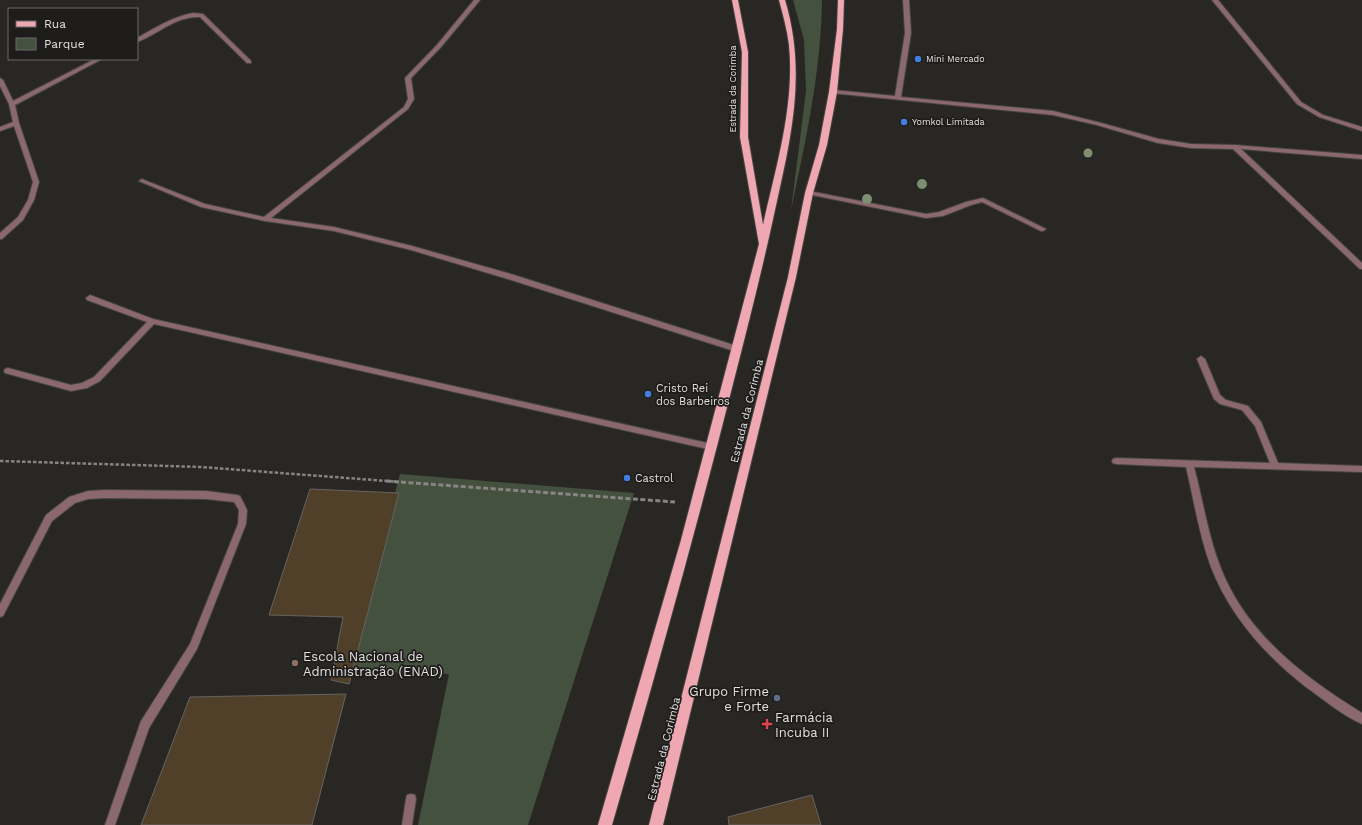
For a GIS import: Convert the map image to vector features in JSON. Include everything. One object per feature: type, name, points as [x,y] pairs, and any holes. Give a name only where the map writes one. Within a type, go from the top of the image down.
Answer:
[{"type":"main road","name":"Estrada da Corimba","points":[[735,0],[745,52],[744,137],[764,249]]},
{"type":"main road","name":"Estrada da Corimba","points":[[605,825],[658,647],[764,249],[788,126],[793,83],[791,37],[782,0]]},
{"type":"main road","name":"Estrada da Corimba","points":[[656,825],[792,277],[809,193],[823,145],[833,92],[840,29],[840,0]]},
{"type":"street","points":[[265,220],[406,108],[411,99],[408,78],[439,46],[477,0]]},
{"type":"street","points":[[898,98],[908,33],[906,0]]},
{"type":"street","points":[[1215,0],[1299,103],[1309,110],[1326,118],[1362,129]]},
{"type":"street","points":[[138,39],[182,16],[192,14],[201,16],[249,62]]},
{"type":"street","points":[[12,104],[97,60]]},
{"type":"street","points":[[0,80],[12,104],[16,123],[36,182],[31,200],[21,218],[0,237]]},
{"type":"street","points":[[833,92],[1053,113],[1099,124],[1158,141],[1190,146],[1235,147],[1362,157]]},
{"type":"street","points":[[0,129],[16,123]]},
{"type":"street","points":[[1235,147],[1362,267]]},
{"type":"street","points":[[142,181],[203,206],[265,220],[334,229],[412,248],[511,277],[737,349]]},
{"type":"street","points":[[809,193],[926,216],[937,216],[972,201],[983,200],[1043,229]]},
{"type":"street","points":[[90,298],[152,321],[712,447]]},
{"type":"street","points":[[8,371],[71,388],[84,386],[97,379],[152,321]]},
{"type":"street","points":[[1201,360],[1217,396],[1223,402],[1245,408],[1258,424],[1275,465]]},
{"type":"street","points":[[1116,461],[1362,469]]},
{"type":"street","points":[[1189,463],[1208,539],[1221,580],[1239,614],[1278,656],[1329,700],[1362,719]]},
{"type":"street","points":[[0,613],[49,518],[72,500],[88,495],[106,494],[206,495],[237,499],[242,510],[242,524],[194,646],[145,725],[110,825]]},
{"type":"street","points":[[407,825],[411,799]]},
{"type":"path","points":[[0,461],[201,466],[697,504]]},
{"type":"green space","points":[[793,0],[822,0],[816,79],[791,210],[806,91],[804,40]]},
{"type":"green space","points":[[400,474],[634,493],[528,825],[418,825],[449,674],[349,671]]},
{"type":"building","points":[[310,489],[399,493],[349,684],[331,680],[343,617],[269,615]]},
{"type":"building","points":[[346,694],[312,825],[141,825],[190,697]]},
{"type":"building","points":[[812,795],[821,825],[729,825],[728,817]]},
{"type":"place","name":"Mini Mercado","points":[[918,59]]},
{"type":"place","name":"Yomkol Limitada","points":[[904,122]]},
{"type":"place","name":"Cristo Rei dos Barbeiros","points":[[648,394]]},
{"type":"place","name":"Castrol","points":[[627,478]]},
{"type":"place","name":"Escola Nacional de Administração (ENAD)","points":[[295,663]]},
{"type":"place","name":"Grupo Firme e Forte","points":[[777,698]]},
{"type":"place","name":"Farmácia Incuba II","points":[[767,724]]}]
